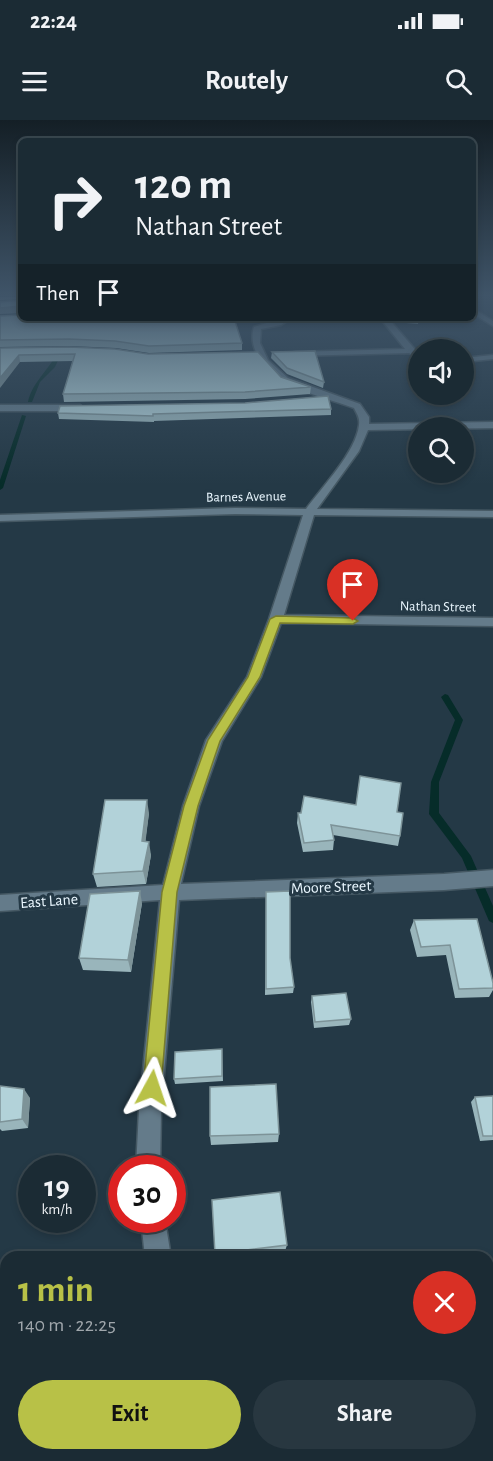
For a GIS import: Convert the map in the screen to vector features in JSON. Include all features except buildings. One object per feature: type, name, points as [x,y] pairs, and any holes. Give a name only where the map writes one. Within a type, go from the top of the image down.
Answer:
[{"type":"street","points":[[148,1155],[150,1110],[170,892],[191,806],[214,740],[254,677],[276,619],[310,511],[354,451],[364,427],[364,417],[357,406],[285,380],[263,360]]},
{"type":"street","points":[[314,400],[333,397]]},
{"type":"street","points":[[0,408],[85,408]]},
{"type":"street","points":[[364,427],[493,425]]},
{"type":"street","name":"Barnes Avenue","points":[[0,518],[310,511],[493,513]]},
{"type":"street","name":"Nathan Street","points":[[276,619],[493,622]]},
{"type":"street","name":"Moore Street","points":[[170,892],[493,878]]},
{"type":"street","name":"East Lane","points":[[0,903],[170,892]]},
{"type":"street","points":[[155,1233],[157,1251]]},
{"type":"waterway","points":[[30,401],[38,382],[56,360]]},
{"type":"waterway","points":[[0,488],[24,416]]},
{"type":"waterway","points":[[445,697],[459,720],[435,782],[434,814],[466,856],[493,918]]},
{"type":"route","points":[[152,1088],[170,892],[191,806],[214,740],[254,677],[276,619],[353,621]]}]
